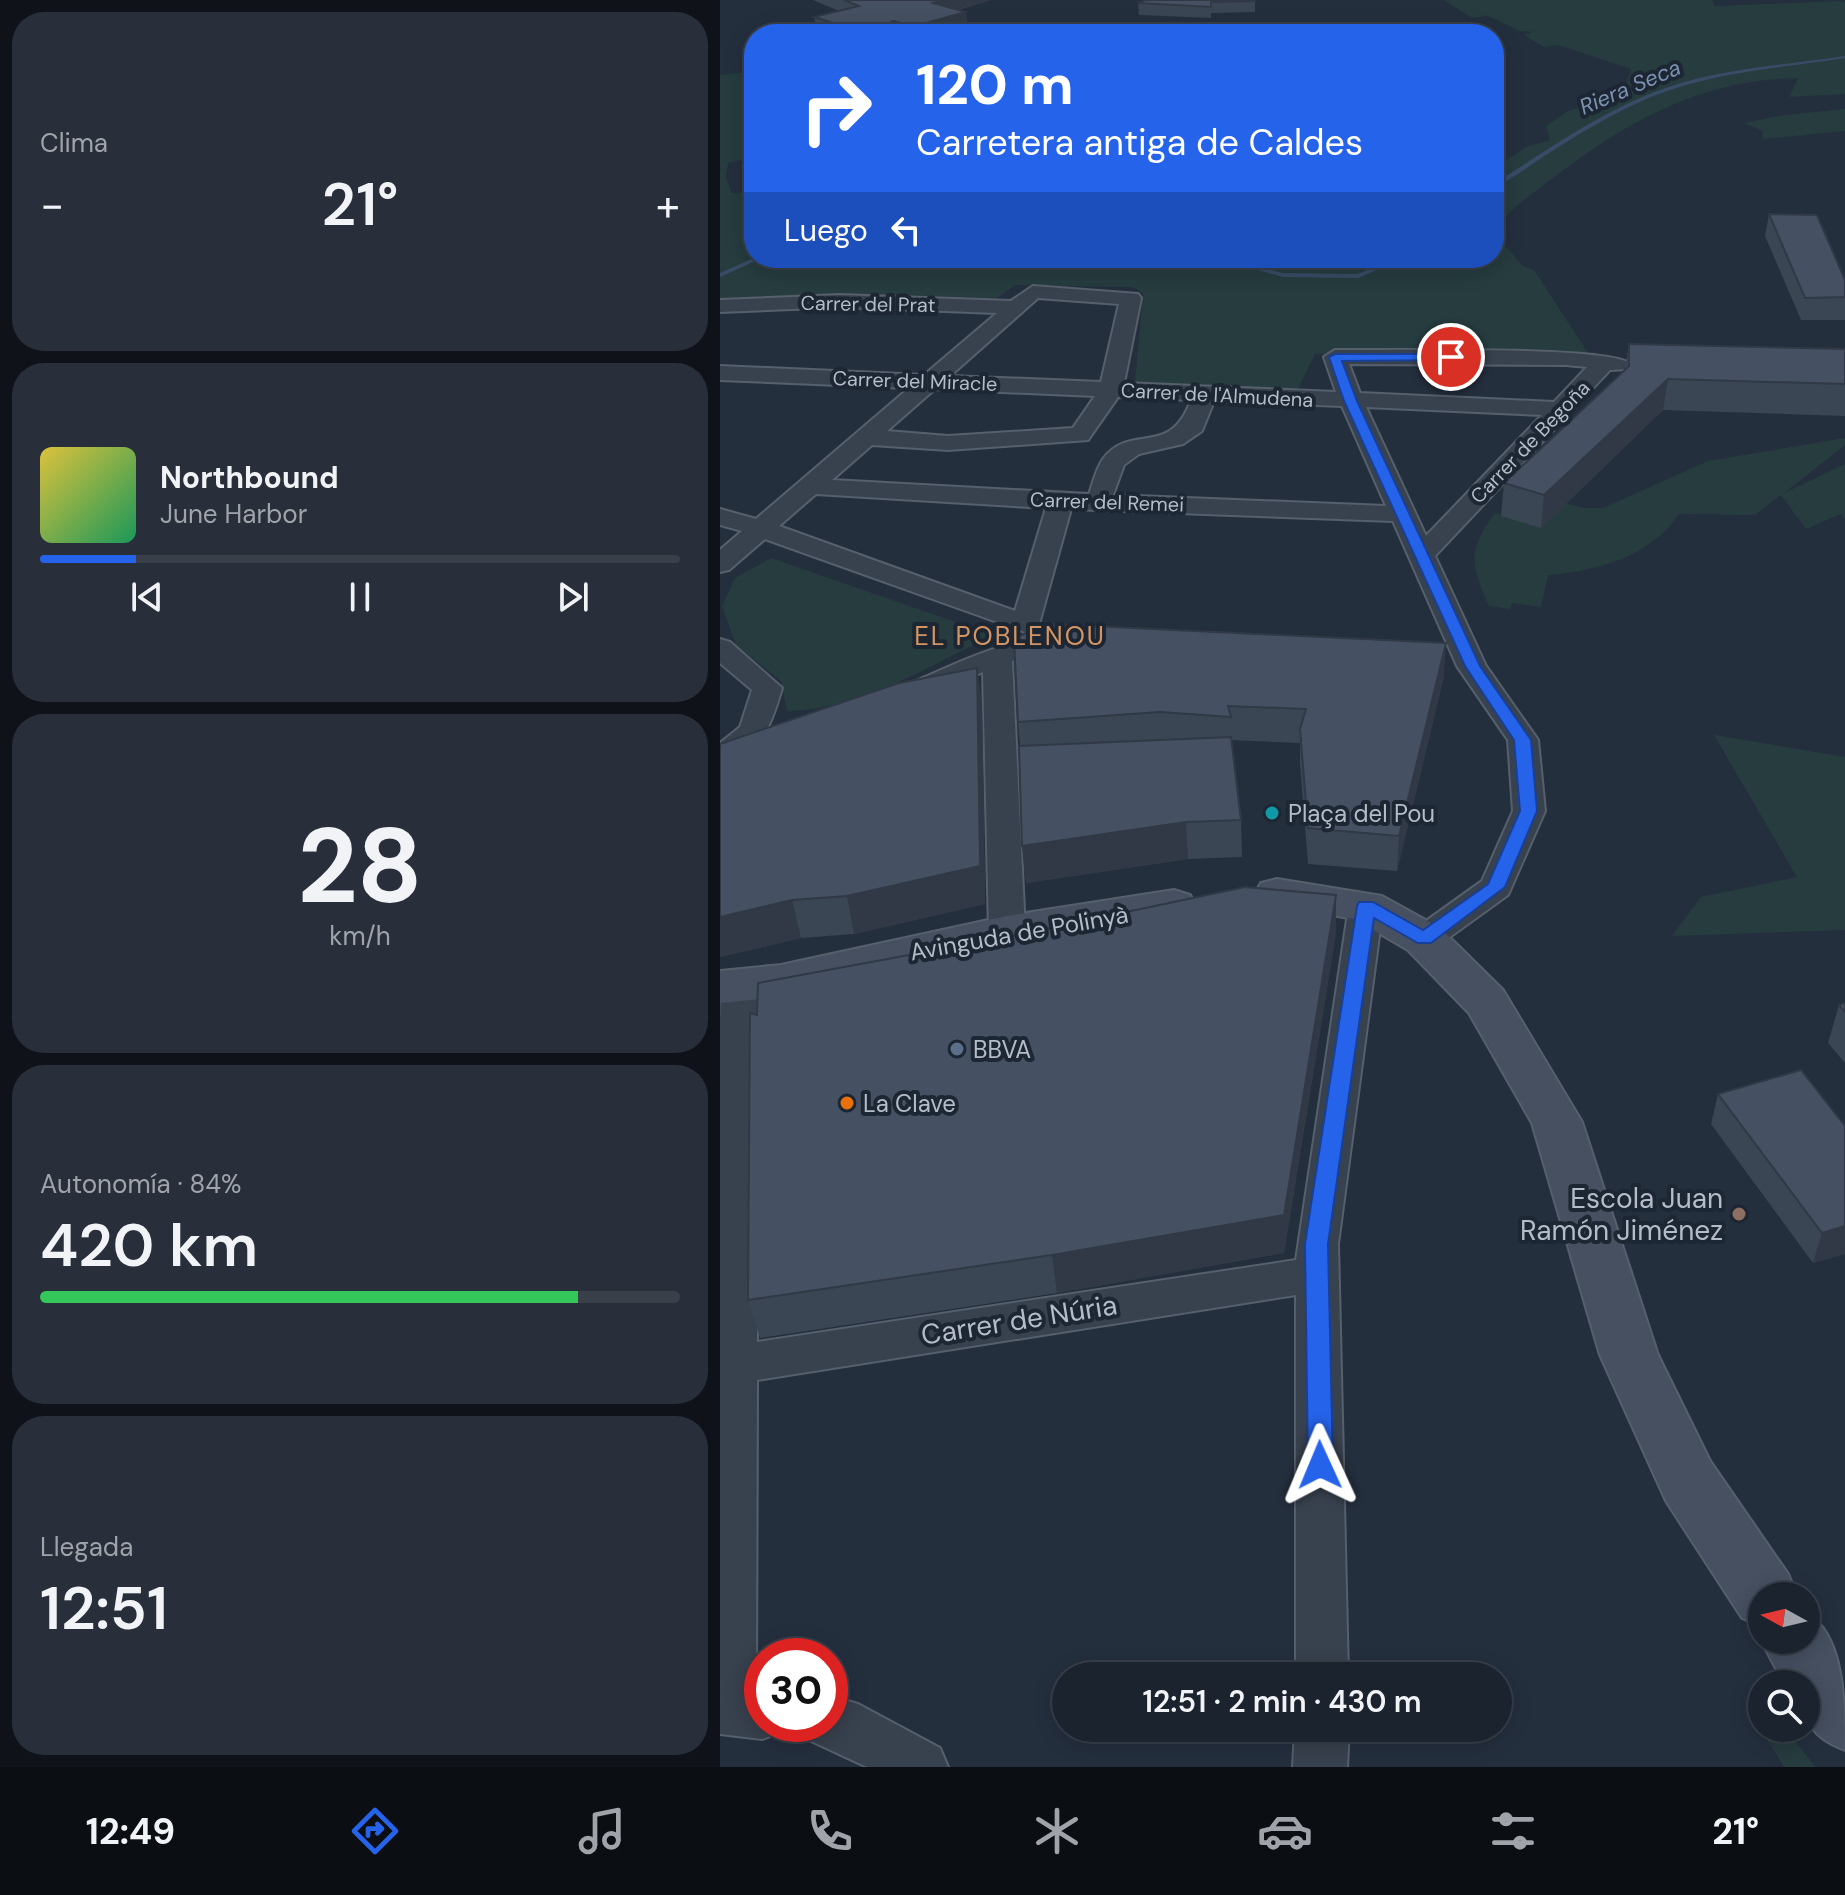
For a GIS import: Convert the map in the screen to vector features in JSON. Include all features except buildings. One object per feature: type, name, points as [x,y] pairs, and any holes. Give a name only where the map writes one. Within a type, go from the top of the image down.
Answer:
[{"type":"street","points":[[720,564],[763,529],[927,382],[1033,292],[1131,298],[1111,390],[1080,435],[948,443],[866,437]]},
{"type":"street","name":"Carrer del Prat","points":[[720,306],[839,301],[1016,307]]},
{"type":"street","points":[[1424,939],[1496,887],[1529,811],[1523,740],[1472,666],[1351,401],[1335,357],[1566,358],[1604,363]]},
{"type":"street","name":"Carrer de Begoña","points":[[1422,555],[1604,363],[1636,364]]},
{"type":"street","name":"Carrer del Miracle","points":[[720,373],[1111,390]]},
{"type":"street","name":"Carrer de l'Almudena","points":[[1111,390],[1563,409]]},
{"type":"street","points":[[1098,503],[1113,462],[1131,449],[1175,439],[1194,426],[1205,394]]},
{"type":"street","name":"Carrer del Remei","points":[[811,486],[1098,503],[1403,514]]},
{"type":"street","points":[[892,700],[980,665],[1027,634],[1061,501]]},
{"type":"street","points":[[720,517],[763,529],[1027,634],[1093,648]]},
{"type":"street","points":[[720,648],[767,688],[754,731],[720,759]]},
{"type":"street","points":[[997,655],[1019,769],[1007,931]]},
{"type":"street","points":[[1441,665],[1472,666]]},
{"type":"street","points":[[720,759],[777,742]]},
{"type":"street","name":"Avinguda de Polinyà","points":[[730,987],[781,981],[1007,931],[1264,891],[1366,906]]},
{"type":"street","points":[[1322,1662],[1317,1244],[1366,906],[1424,939],[1486,1002],[1557,1122],[1629,1355],[1688,1481],[1756,1582]]},
{"type":"street","points":[[730,987],[728,1366],[737,1710]]},
{"type":"street","name":"Carrer de Núria","points":[[728,1366],[1317,1274]]},
{"type":"street","points":[[1803,1654],[1845,1716]]},
{"type":"street","points":[[848,1728],[921,1767]]},
{"type":"street","points":[[1320,1767],[1321,1742]]},
{"type":"green space","points":[[1444,0],[1712,0],[1715,6],[1842,1],[1845,3],[1845,94],[1789,97],[1798,78],[1763,80],[1698,95],[1638,121],[1610,138],[1529,196],[1504,218],[1504,161],[1526,147],[1550,140],[1546,126],[1566,112],[1624,92],[1631,69],[1559,45],[1544,47],[1524,35],[1534,32],[1520,31],[1488,16],[1472,18]]},
{"type":"green space","points":[[744,72],[744,159],[728,163],[726,178],[732,193],[744,192],[744,268],[1504,268],[1504,244],[1523,266],[1534,270],[1590,356],[1315,354],[1298,389],[1135,382],[1143,293],[1132,287],[1015,285],[992,302],[720,302],[720,75]]},
{"type":"green space","points":[[1845,109],[1845,131],[1762,139],[1763,131],[1744,123],[1784,115]]},
{"type":"green space","points":[[1845,438],[1845,445],[1784,493],[1845,464],[1845,520],[1841,514],[1806,529],[1781,495],[1755,515],[1679,514],[1653,541],[1621,559],[1585,570],[1548,575],[1541,607],[1512,603],[1510,609],[1489,606],[1478,579],[1474,558],[1479,538],[1495,513],[1538,525],[1565,503],[1584,508],[1603,508],[1708,461]]},
{"type":"green space","points":[[771,558],[993,635],[867,695],[814,709],[787,711],[781,681],[736,645],[722,606],[735,578]]},
{"type":"green space","points":[[1714,735],[1845,757],[1845,930],[1672,936],[1701,897],[1797,877]]},
{"type":"green space","points":[[1769,1742],[1796,1742],[1815,1767],[1784,1767]]},
{"type":"waterway","name":"Riera Seca","points":[[1504,180],[1598,121],[1665,90],[1708,77],[1845,57]]},
{"type":"waterway","name":"Riera Seca","points":[[720,275],[744,265]]},
{"type":"waterway","name":"Riera Seca","points":[[1255,268],[1283,275],[1358,276],[1378,268]]},
{"type":"place","name":"Plaça del Pou","points":[[1272,813]]},
{"type":"place","name":"BBVA","points":[[957,1049]]},
{"type":"place","name":"La Clave","points":[[847,1103]]},
{"type":"place","name":"Escola Juan Ramón Jiménez","points":[[1739,1214]]},
{"type":"district","name":"EL POBLENOU","points":[[1010,636]]},
{"type":"route","points":[[1320,1465],[1317,1244],[1366,906],[1424,939],[1496,887],[1529,811],[1523,740],[1472,666],[1351,401],[1335,357],[1451,357]]}]
